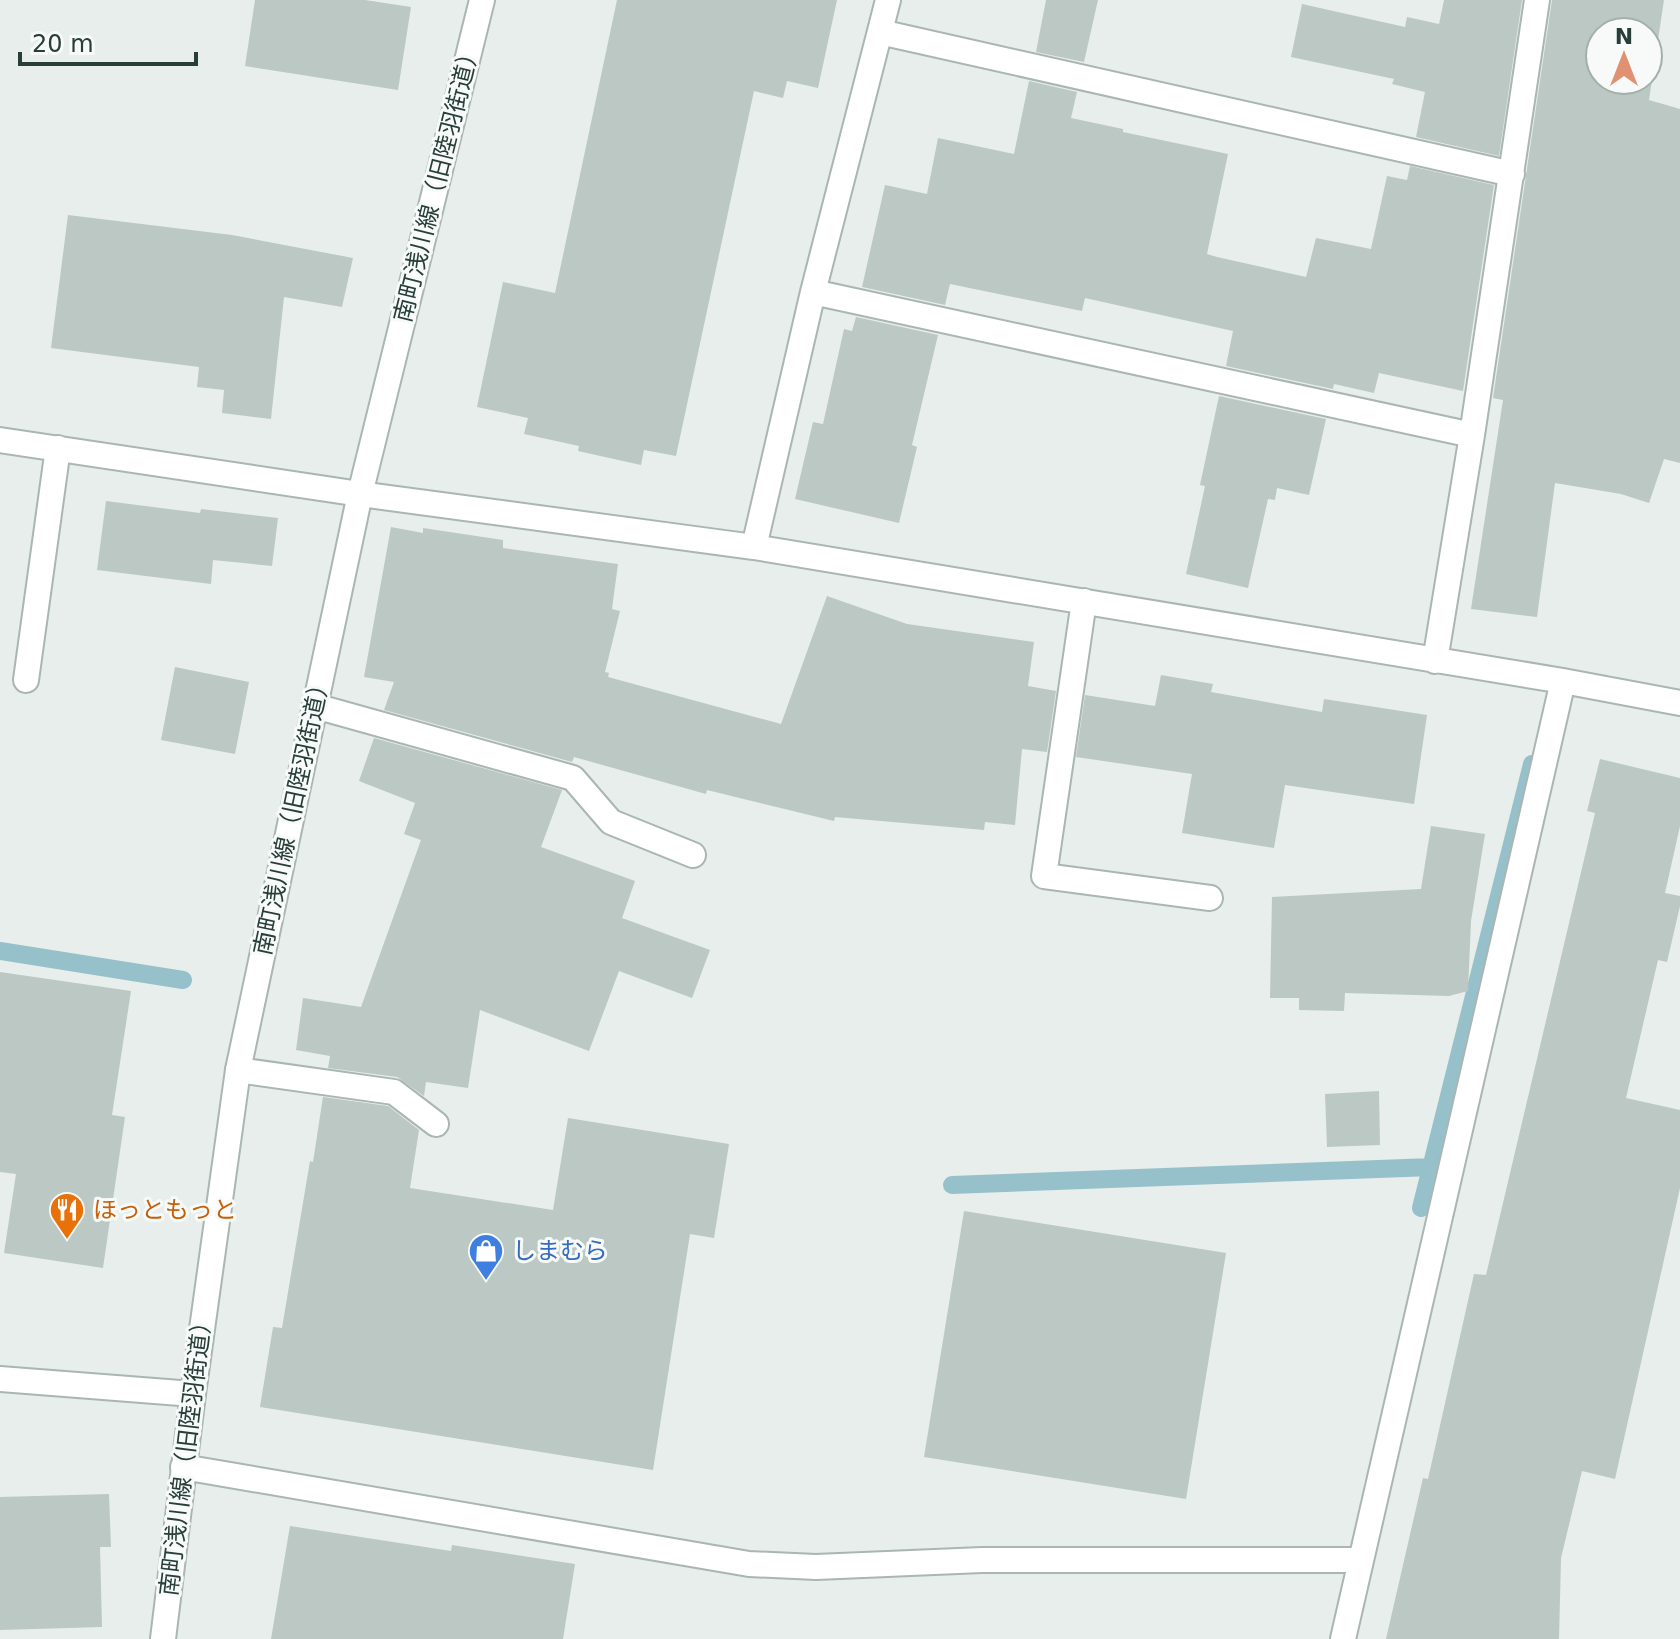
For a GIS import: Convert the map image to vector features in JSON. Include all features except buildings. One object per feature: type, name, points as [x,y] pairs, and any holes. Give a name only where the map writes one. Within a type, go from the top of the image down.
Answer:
[{"type":"street","name":"南町浅川線（旧陸羽街道）","points":[[163,1639],[183,1467],[238,1070],[360,494],[482,0]]},
{"type":"street","points":[[754,547],[813,292],[888,0]]},
{"type":"street","points":[[1435,661],[1537,0]]},
{"type":"street","points":[[880,32],[1512,174]]},
{"type":"street","points":[[813,292],[1472,435]]},
{"type":"street","points":[[0,440],[360,494],[754,547],[1680,703]]},
{"type":"street","points":[[26,680],[58,448]]},
{"type":"street","points":[[1084,601],[1044,876],[1210,898]]},
{"type":"street","points":[[1343,1639],[1563,681]]},
{"type":"street","points":[[315,706],[573,778],[611,822],[693,855]]},
{"type":"street","points":[[238,1070],[394,1092],[436,1124]]},
{"type":"street","points":[[0,1379],[193,1394]]},
{"type":"street","points":[[183,1467],[749,1564],[816,1567],[982,1560],[1361,1560]]},
{"type":"waterway","points":[[1421,1208],[1532,764]]},
{"type":"waterway","points":[[0,951],[183,980]]},
{"type":"waterway","points":[[952,1185],[1432,1167]]},
{"type":"place","name":"ほっともっと","points":[[67,1241]]},
{"type":"place","name":"しまむら","points":[[486,1282]]}]
